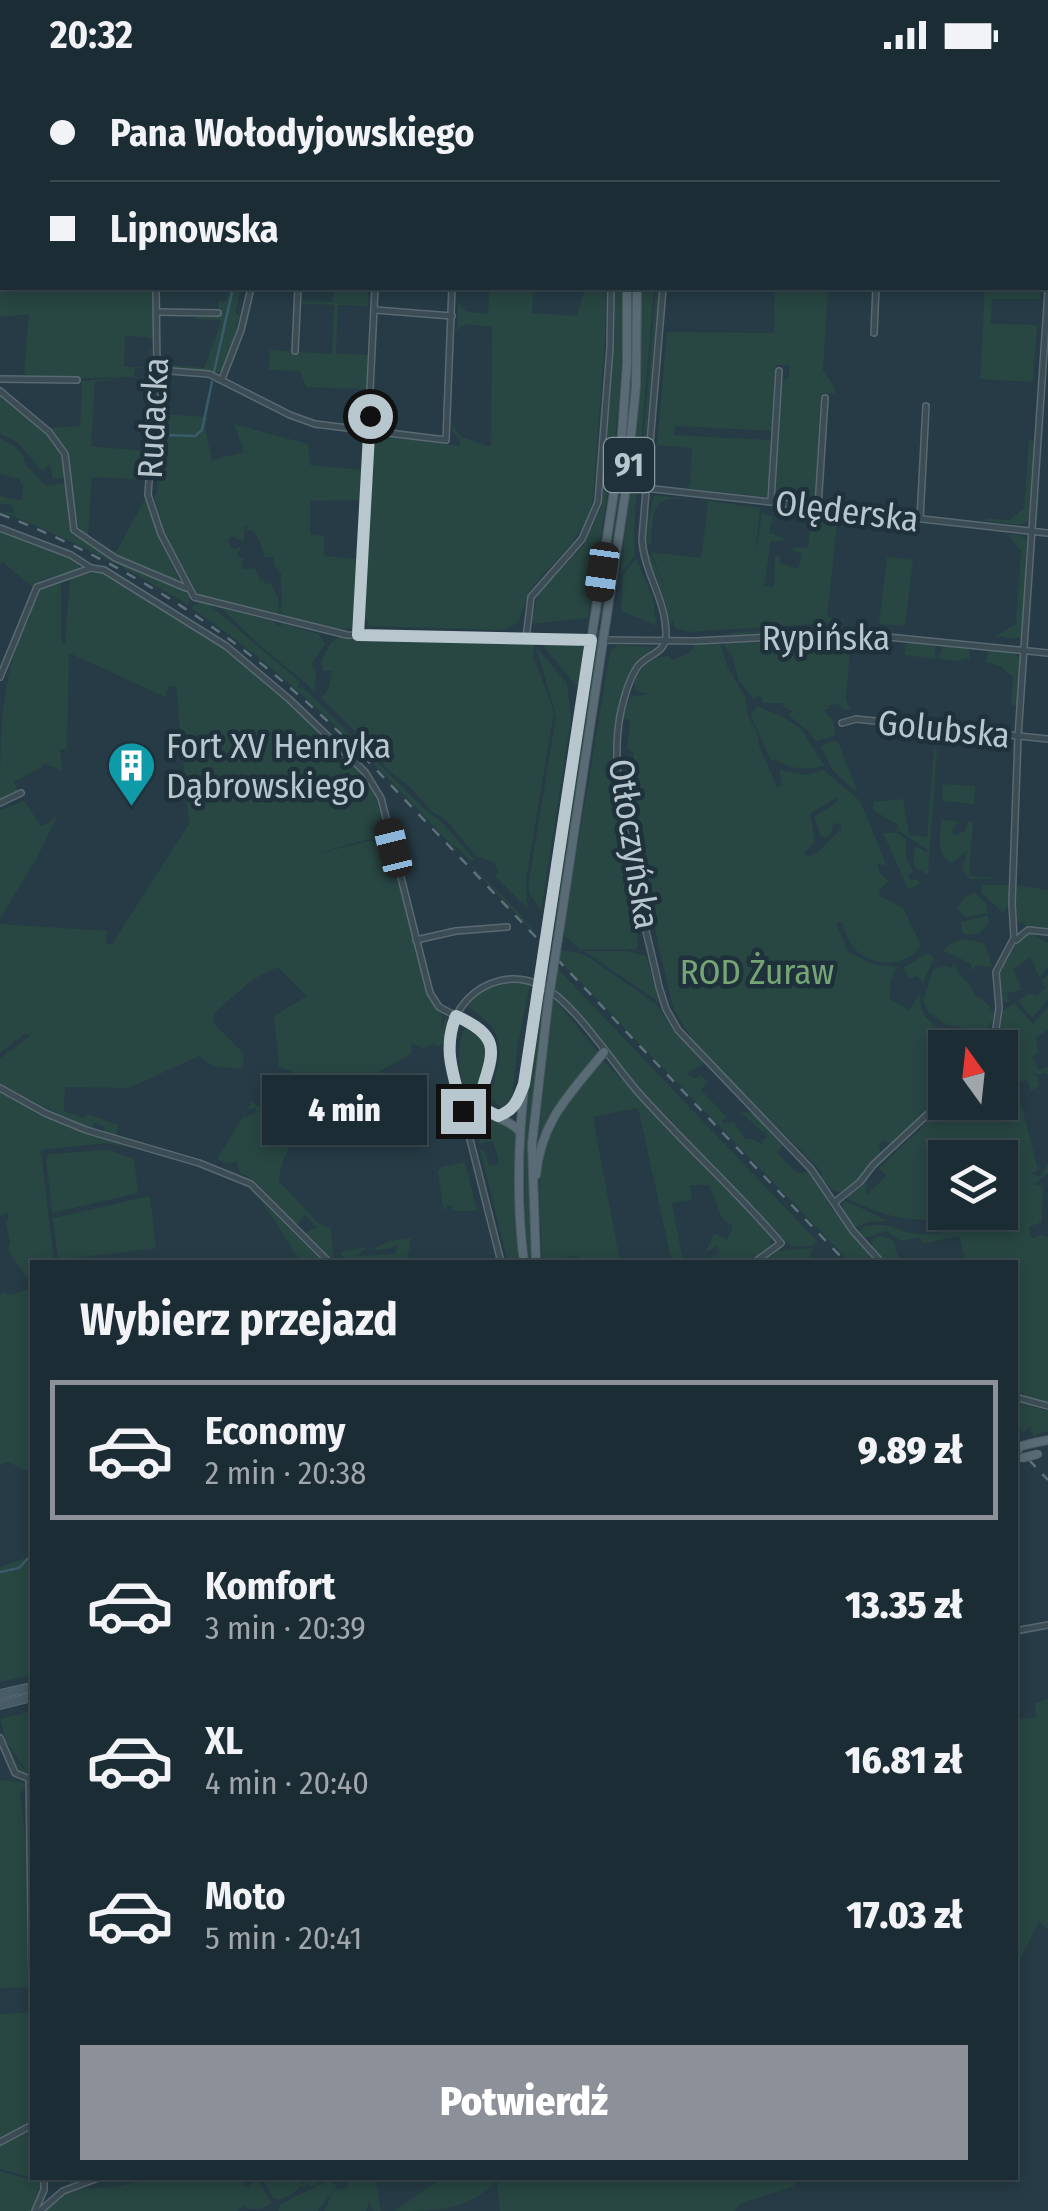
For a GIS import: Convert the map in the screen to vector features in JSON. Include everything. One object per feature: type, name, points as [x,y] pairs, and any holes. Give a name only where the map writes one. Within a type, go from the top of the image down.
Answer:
[{"type":"main road","name":"91","points":[[524,1260],[519,1198],[524,1084],[622,428],[628,363],[627,290]]},
{"type":"main road","name":"91","points":[[536,1260],[532,1189],[536,1092],[631,443],[638,350],[637,290]]},
{"type":"main road","points":[[456,1016],[479,1027],[490,1042],[492,1064],[480,1097],[486,1110],[515,1125],[520,1134]]},
{"type":"main road","points":[[532,1189],[546,1129],[558,1108],[604,1052]]},
{"type":"main road","points":[[498,1116],[515,1106],[524,1084]]},
{"type":"main road","points":[[1018,1447],[1048,1440]]},
{"type":"main road","points":[[1018,1459],[1043,1453]]},
{"type":"main road","points":[[0,1694],[30,1687]]},
{"type":"main road","points":[[0,1705],[30,1698]]},
{"type":"street","name":"Rudacka","points":[[156,290],[157,370],[148,495],[158,528],[189,590],[194,597],[312,628],[358,635]]},
{"type":"street","points":[[222,379],[241,330],[251,290]]},
{"type":"street","points":[[295,351],[298,290]]},
{"type":"street","points":[[375,290],[358,635],[591,640]]},
{"type":"street","points":[[157,370],[202,372],[301,419],[446,440],[452,290]]},
{"type":"street","points":[[526,639],[531,597],[582,539],[598,502],[611,290]]},
{"type":"street","points":[[662,290],[642,548],[664,606],[666,640]]},
{"type":"street","points":[[874,333],[876,290]]},
{"type":"street","points":[[1012,946],[1018,737],[1048,291]]},
{"type":"street","points":[[375,310],[452,316]]},
{"type":"street","points":[[157,312],[218,313]]},
{"type":"street","points":[[771,502],[779,371]]},
{"type":"street","points":[[0,379],[77,380]]},
{"type":"street","points":[[0,391],[49,432],[65,454],[74,530],[116,558],[189,590]]},
{"type":"street","points":[[818,507],[825,398]]},
{"type":"street","points":[[920,519],[926,406]]},
{"type":"street","name":"Olęderska","points":[[645,488],[1048,533]]},
{"type":"street","points":[[0,528],[70,555],[90,568],[120,577],[226,646],[290,699],[365,772],[381,798],[432,998],[456,1016]]},
{"type":"street","points":[[0,677],[36,587],[90,568]]},
{"type":"street","name":"Rypińska","points":[[604,640],[848,634],[1048,654]]},
{"type":"street","name":"Otłoczyńska","points":[[666,640],[662,650],[644,660],[633,675],[621,712],[618,738],[619,794],[661,996],[678,1030],[810,1169],[879,1260]]},
{"type":"street","name":"Golubska","points":[[842,723],[856,719],[1048,740]]},
{"type":"street","points":[[0,803],[21,793]]},
{"type":"street","points":[[416,940],[456,931],[507,927]]},
{"type":"street","points":[[996,1030],[997,970],[1028,930],[1048,932]]},
{"type":"street","points":[[500,1260],[449,1056],[448,1037],[466,999],[485,986],[504,980],[526,980],[561,1000],[651,1106],[781,1243],[757,1260]]},
{"type":"street","points":[[0,1088],[44,1113],[86,1130],[184,1158],[251,1184],[327,1260]]},
{"type":"street","points":[[834,1203],[928,1114]]},
{"type":"street","points":[[1018,1397],[1048,1406]]},
{"type":"street","points":[[1018,1631],[1048,1626]]},
{"type":"street","points":[[0,1738],[17,1775],[30,1780]]},
{"type":"street","points":[[0,2142],[30,2126]]},
{"type":"street","points":[[40,2210],[44,2180]]},
{"type":"street","points":[[40,2210],[63,2191],[93,2180]]},
{"type":"green space","points":[[0,290],[154,290],[153,340],[125,336],[124,367],[142,367],[149,359],[150,344],[154,365],[135,369],[134,377],[48,379],[24,374],[29,314],[0,317]]},
{"type":"green space","points":[[229,290],[241,290],[235,313],[240,316],[236,327],[239,329],[222,370],[217,374],[170,368],[160,358],[160,344],[161,357],[169,365],[204,368],[222,320],[195,319],[195,315],[220,316],[218,301],[226,301]]},
{"type":"green space","points":[[334,290],[368,290],[368,306],[338,305],[336,353],[368,355],[367,389],[306,387],[300,371],[269,370],[270,350],[332,354],[334,305],[302,301],[333,302]]},
{"type":"green space","points":[[489,290],[533,290],[532,313],[577,316],[584,291],[606,290],[593,501],[572,543],[530,589],[518,623],[503,630],[369,626],[364,615],[374,445],[385,436],[459,446],[452,423],[461,437],[491,447],[492,327],[465,324],[457,331],[458,303],[467,312],[488,314]]},
{"type":"green space","points":[[615,290],[623,290],[621,373],[613,454],[588,618],[530,624],[539,593],[583,546],[601,508],[615,341]]},
{"type":"green space","points":[[633,290],[631,411],[602,621],[599,619],[629,411]]},
{"type":"green space","points":[[641,290],[654,290],[634,525],[635,555],[620,576],[638,415]]},
{"type":"green space","points":[[656,290],[659,290],[641,494]]},
{"type":"green space","points":[[775,290],[828,290],[823,371],[835,388],[834,394],[821,393],[815,497],[774,495],[781,383],[789,376],[789,365],[776,365],[772,431],[675,426],[674,435],[771,440],[767,497],[685,488],[690,485],[692,448],[657,445],[667,332],[774,333]]},
{"type":"green space","points":[[985,290],[1040,290],[1039,299],[992,299],[991,324],[1037,325],[1033,382],[980,379]]},
{"type":"green space","points":[[122,378],[95,382],[91,446],[145,451],[147,428],[150,429],[147,480],[92,477],[88,536],[116,552],[146,497],[179,581],[113,555],[183,589],[190,597],[188,605],[96,554],[0,511],[14,513],[11,504],[0,504],[0,496],[22,501],[23,485],[19,479],[0,474],[0,438],[20,451],[25,464],[46,486],[65,483],[71,523],[76,533],[83,534],[65,455],[48,428],[80,426],[79,381]]},
{"type":"green space","points":[[0,395],[53,441],[64,464],[65,478],[53,479],[50,464],[42,471],[16,441],[0,434]]},
{"type":"green space","points":[[159,414],[208,417],[205,427],[212,460],[244,452],[234,424],[308,444],[310,465],[362,470],[360,500],[310,501],[310,534],[324,536],[324,556],[357,559],[352,628],[333,630],[198,595],[189,587],[165,535],[154,496]],"holes":[[[248,525],[246,530],[253,530],[265,557],[273,557],[274,566],[281,573],[280,615],[278,596],[270,583],[261,581],[255,568],[244,569],[244,559],[237,555],[242,546],[234,550],[228,541],[231,536],[244,542],[244,527]]]},
{"type":"green space","points":[[1029,438],[1036,443],[1028,521],[1021,525],[986,521],[1009,520],[1024,508]]},
{"type":"green space","points":[[654,495],[695,500],[661,502],[654,513],[652,544],[648,546],[645,536],[648,499],[649,520]]},
{"type":"green space","points":[[703,500],[760,508],[755,559],[762,513],[773,517],[769,533],[784,538],[771,541],[764,587],[774,586],[775,557],[780,556],[780,563],[798,569],[802,553],[792,551],[793,547],[808,548],[812,514],[838,516],[827,617],[846,622],[689,632],[674,628],[673,620],[670,626],[666,603],[648,556],[650,553],[667,593],[651,552],[701,558],[708,503]]},
{"type":"green space","points":[[0,532],[76,559],[80,569],[41,580],[32,587],[3,562],[0,564]]},
{"type":"green space","points":[[1008,535],[1020,535],[1027,540],[1022,636],[1015,639],[996,636],[1016,624],[1021,551]]},
{"type":"green space","points":[[887,557],[913,560],[905,626],[879,624]]},
{"type":"green space","points":[[636,558],[653,599],[657,626],[621,611],[623,575]]},
{"type":"green space","points":[[99,572],[225,647],[307,718],[372,784],[388,841],[369,839],[311,855],[369,841],[389,843],[429,1000],[442,1012],[441,1031],[446,1015],[449,1022],[444,1044],[435,1043],[424,1049],[412,1043],[411,1054],[328,1103],[310,1119],[285,1157],[279,1181],[317,1222],[331,1229],[334,1260],[305,1233],[317,1227],[304,1214],[297,1226],[255,1181],[240,1173],[237,1162],[217,1159],[242,1118],[255,1114],[256,1108],[247,1110],[252,1101],[258,1107],[273,1099],[279,1102],[283,1097],[278,1094],[293,1072],[279,1067],[274,1016],[307,996],[278,967],[252,980],[214,1013],[213,1023],[243,1053],[241,1069],[213,1066],[199,1056],[129,1088],[65,1087],[64,1111],[84,1118],[88,1114],[118,1125],[116,1137],[105,1133],[104,1126],[93,1123],[94,1130],[0,1086],[0,1058],[30,1036],[26,1033],[0,1053],[0,924],[108,931],[106,944],[112,944],[189,824],[176,687],[169,686],[165,697],[69,653],[67,749],[60,749],[62,771],[42,763],[42,767],[14,782],[18,791],[0,799],[2,729],[13,659],[38,589],[57,581],[61,585],[61,642],[65,644],[70,578]]},
{"type":"green space","points":[[201,601],[300,682],[297,688],[302,687],[310,694],[421,806],[444,824],[474,859],[472,862],[450,841],[458,852],[537,936],[330,721],[240,643],[191,608]]},
{"type":"green space","points":[[221,608],[319,634],[325,644],[312,664],[316,672],[315,691],[257,643]]},
{"type":"green space","points":[[825,627],[846,628],[730,633]]},
{"type":"green space","points":[[601,629],[560,898],[556,895]]},
{"type":"green space","points":[[340,636],[535,643],[533,655],[554,712],[526,881],[527,908],[495,876],[498,872],[494,862],[476,856],[447,821],[385,767],[321,698],[328,689],[332,671],[323,671],[321,661]]},
{"type":"green space","points":[[851,637],[846,700],[851,709],[829,705],[824,710],[834,722],[835,736],[815,741],[788,713],[794,711],[784,708],[782,703],[763,703],[760,695],[754,699],[738,680],[733,658],[723,644]]},
{"type":"green space","points":[[907,642],[935,644],[936,659],[904,655]]},
{"type":"green space","points":[[541,643],[582,647],[585,654],[577,687]]},
{"type":"green space","name":"ROD Żuraw","points":[[720,643],[728,668],[746,698],[748,716],[777,787],[782,785],[779,770],[806,775],[824,770],[860,801],[885,861],[884,866],[877,863],[880,874],[889,881],[879,890],[880,896],[903,908],[921,945],[915,953],[897,962],[877,961],[859,953],[842,922],[836,923],[848,952],[876,965],[897,967],[890,999],[909,1010],[920,993],[923,1012],[942,1030],[928,1030],[928,1108],[891,1143],[879,1144],[881,1154],[854,1184],[840,1192],[820,1177],[823,1173],[696,1045],[674,1010],[632,805],[634,753],[627,749],[630,723],[623,719],[630,697],[651,694],[636,691],[634,685],[642,669],[656,658],[668,656],[672,660],[688,654],[696,644]],"holes":[[[837,797],[838,801],[814,817],[821,836],[826,838],[832,832],[833,823],[841,825],[841,829],[818,852],[807,857],[805,852],[815,842],[810,814]]]},
{"type":"green space","points":[[617,645],[654,647],[631,671],[614,731],[617,807],[638,907],[637,947],[580,949],[563,934],[610,652]]},
{"type":"green space","points":[[942,645],[969,648],[970,658],[939,659]]},
{"type":"green space","points":[[536,647],[567,683],[571,719],[541,911],[528,887],[556,716]]},
{"type":"green space","points":[[989,650],[1019,657],[1018,707],[1011,704],[1013,677],[1000,666],[986,662]]},
{"type":"green space","points":[[756,706],[800,728],[825,766],[798,768],[771,761],[751,716]]},
{"type":"green space","points":[[838,742],[858,793],[833,771],[820,746]]},
{"type":"green space","points":[[934,749],[928,875],[913,865],[915,846],[928,850],[898,830],[897,833],[906,839],[906,857],[913,872],[908,875],[910,880],[918,879],[920,884],[908,889],[883,833],[896,833],[898,825],[873,810],[874,802],[903,799],[909,835],[927,837]]},
{"type":"green space","points":[[943,784],[975,786],[974,804],[942,801]]},
{"type":"green space","points":[[24,801],[41,826],[53,820],[61,808],[0,919],[0,810]]},
{"type":"green space","points":[[941,820],[958,821],[952,832],[955,836],[966,830],[967,822],[973,822],[969,876],[1002,878],[970,879],[962,870],[967,851],[952,863],[947,860],[940,845]]},
{"type":"green space","points":[[983,885],[1008,885],[1009,900],[1003,913],[980,892]]},
{"type":"green space","points":[[1016,885],[1048,890],[1048,929],[1034,929],[1016,920]]},
{"type":"green space","points":[[974,892],[986,903],[988,913],[966,917],[957,909]]},
{"type":"green space","points":[[988,915],[989,923],[980,933],[962,932],[961,922]]},
{"type":"green space","points":[[1030,933],[1048,943],[1048,966],[1040,978],[1030,957],[1013,969],[1022,990],[1007,993],[1009,1002],[1004,1002],[1000,971],[1016,944]]},
{"type":"green space","points":[[964,939],[984,943],[993,968],[976,965],[973,971],[970,963],[943,951]]},
{"type":"green space","points":[[560,950],[579,953],[656,1004],[673,1030],[704,1063],[687,1074],[695,1078],[700,1075],[708,1082],[701,1090],[727,1117],[722,1121],[734,1122],[745,1139],[763,1145],[766,1131],[761,1131],[741,1112],[753,1112],[783,1145],[777,1153],[795,1171],[807,1171],[833,1211],[876,1260],[848,1260],[559,960]]},
{"type":"green space","points":[[584,951],[627,951],[646,956],[659,1002]]},
{"type":"green space","points":[[927,953],[934,958],[923,984],[918,976],[910,978],[902,969]]},
{"type":"green space","points":[[954,963],[974,994],[991,1007],[988,1011],[993,1010],[993,1020],[986,1030],[946,1025],[928,1012],[923,1000],[933,969],[951,968]]},
{"type":"green space","points":[[558,969],[817,1241],[812,1246],[791,1247],[639,1088],[554,989]]},
{"type":"green space","points":[[1048,975],[1048,999],[1032,1018],[1018,1001],[1029,993],[1036,996],[1045,988],[1041,981]]},
{"type":"green space","points":[[512,982],[530,984],[512,1100],[501,1107],[491,1098],[499,1058],[497,1037],[492,1027],[466,1006],[482,991]]},
{"type":"green space","points":[[553,997],[598,1052],[548,1119],[536,1155]]},
{"type":"green space","points":[[1014,1003],[1033,1024],[1048,1007],[1048,1030],[1036,1038],[1038,1052],[1033,1058],[1038,1070],[1048,1067],[1048,1076],[1046,1072],[1030,1073],[1037,1076],[1039,1086],[1031,1091],[1027,1079],[1018,1083],[1018,1030],[997,1030],[1000,1013]]},
{"type":"green space","points":[[538,1010],[543,1011],[528,1140],[533,1260],[528,1260],[524,1199],[530,1073]]},
{"type":"green space","points":[[466,1025],[486,1043],[488,1053],[479,1084],[478,1107],[487,1116],[508,1125],[516,1135],[521,1260],[508,1260],[480,1150],[484,1149],[489,1166],[499,1163],[493,1141],[479,1144],[462,1084],[461,1039]]},
{"type":"green space","points":[[605,1062],[771,1236],[770,1248],[751,1260],[708,1260],[719,1254],[716,1246],[706,1252],[714,1233],[727,1240],[733,1226],[722,1219],[709,1185],[690,1185],[692,1200],[672,1203],[683,1260],[672,1260],[638,1108],[593,1117],[620,1260],[578,1260],[577,1255],[565,1260],[542,1260],[539,1181],[547,1135],[570,1097]]},
{"type":"green space","points":[[0,1090],[45,1116],[133,1148],[106,1143],[41,1150],[54,1260],[30,1260],[30,1279],[7,1249],[9,1216],[0,1216]]},
{"type":"green space","points":[[1018,1092],[1037,1166],[1041,1168],[1031,1174],[1040,1176],[1048,1163],[1048,1173],[1034,1185],[1043,1185],[1042,1222],[1029,1227],[1032,1238],[1048,1237],[1048,1402],[1018,1394],[1018,1260],[965,1260],[959,1236],[922,1244],[920,1237],[901,1241],[886,1231],[865,1238],[858,1233],[863,1227],[880,1225],[918,1234],[1018,1230],[1018,1140],[928,1140],[928,1219],[876,1211],[846,1198],[867,1182],[866,1195],[886,1176],[879,1168],[930,1120],[1018,1120]]},
{"type":"green space","points":[[108,1150],[134,1159],[138,1193],[52,1213],[46,1160],[49,1154]]},
{"type":"green space","points":[[465,1162],[477,1211],[453,1211],[451,1205],[446,1206],[447,1211],[443,1208],[438,1171]]},
{"type":"green space","points":[[246,1186],[321,1260],[300,1260],[266,1208]]},
{"type":"green space","points":[[150,1196],[156,1248],[58,1260],[53,1218]]},
{"type":"green space","points":[[844,1200],[888,1221],[854,1228],[842,1211]]},
{"type":"green space","points":[[882,1236],[893,1240],[899,1260],[883,1260],[871,1248],[873,1239]]},
{"type":"green space","points":[[411,1238],[407,1260],[345,1260],[340,1252],[367,1247],[357,1256],[394,1254],[398,1246],[376,1251],[389,1241]]},
{"type":"green space","points":[[813,1248],[809,1260],[764,1260],[776,1251]]},
{"type":"green space","points":[[30,1289],[30,1469],[25,1470],[8,1462],[0,1465],[0,1297],[2,1292],[12,1295]]},
{"type":"green space","points":[[1018,1403],[1048,1411],[1048,1431],[1033,1436],[1030,1426],[1022,1434]]},
{"type":"green space","points":[[30,1534],[30,1675],[0,1682],[0,1567],[28,1557]]},
{"type":"green space","points":[[1048,1699],[1048,1930],[1039,1921],[1018,1963],[1018,1720],[1036,1717],[1035,1703]]},
{"type":"green space","points":[[30,1712],[30,1776],[20,1772],[13,1762],[3,1736],[17,1763],[25,1769],[6,1741],[0,1719]]},
{"type":"green space","points":[[0,1780],[23,1782],[26,1787],[20,1794],[28,1856],[30,1987],[0,1988]]},
{"type":"green space","points":[[30,2012],[30,2124],[0,2140],[0,2014]]},
{"type":"green space","points":[[30,2128],[30,2177],[0,2169],[0,2144]]},
{"type":"green space","points":[[0,2171],[40,2182],[41,2193],[33,2211],[0,2211]]},
{"type":"green space","points":[[148,2180],[242,2180],[247,2188],[258,2180],[271,2202],[261,2209],[243,2206],[237,2211],[47,2211],[59,2197],[74,2190],[110,2188],[110,2192],[111,2188]]},
{"type":"green space","points":[[300,2180],[303,2185],[306,2180],[324,2180],[310,2187],[307,2182],[305,2188],[300,2186],[281,2199],[273,2198],[264,2181]]},
{"type":"green space","points":[[328,2180],[337,2185],[318,2211],[278,2211],[281,2204]]},
{"type":"green space","points":[[346,2180],[375,2180],[381,2211],[373,2211],[369,2202],[366,2211],[324,2211],[334,2189],[348,2188]]},
{"type":"green space","points":[[439,2180],[796,2180],[794,2186],[739,2204],[735,2211],[500,2211],[497,2181],[463,2204],[425,2211],[394,2211]]},
{"type":"waterway","points":[[214,372],[233,290]]},
{"type":"waterway","points":[[165,435],[195,436],[202,430],[212,382]]},
{"type":"waterway","points":[[0,1572],[19,1568],[30,1556]]},
{"type":"railway","points":[[0,514],[102,560],[197,616],[326,720],[844,1260]]},
{"type":"railway","points":[[1018,1448],[1048,1480]]},
{"type":"place","name":"Fort XV Henryka Dąbrowskiego","points":[[131,808]]},
{"type":"route","points":[[370,416],[358,635],[591,640],[524,1084],[510,1111],[498,1116],[490,1114],[480,1097],[492,1064],[490,1042],[483,1031],[456,1016],[448,1037],[449,1056],[463,1111]]}]
